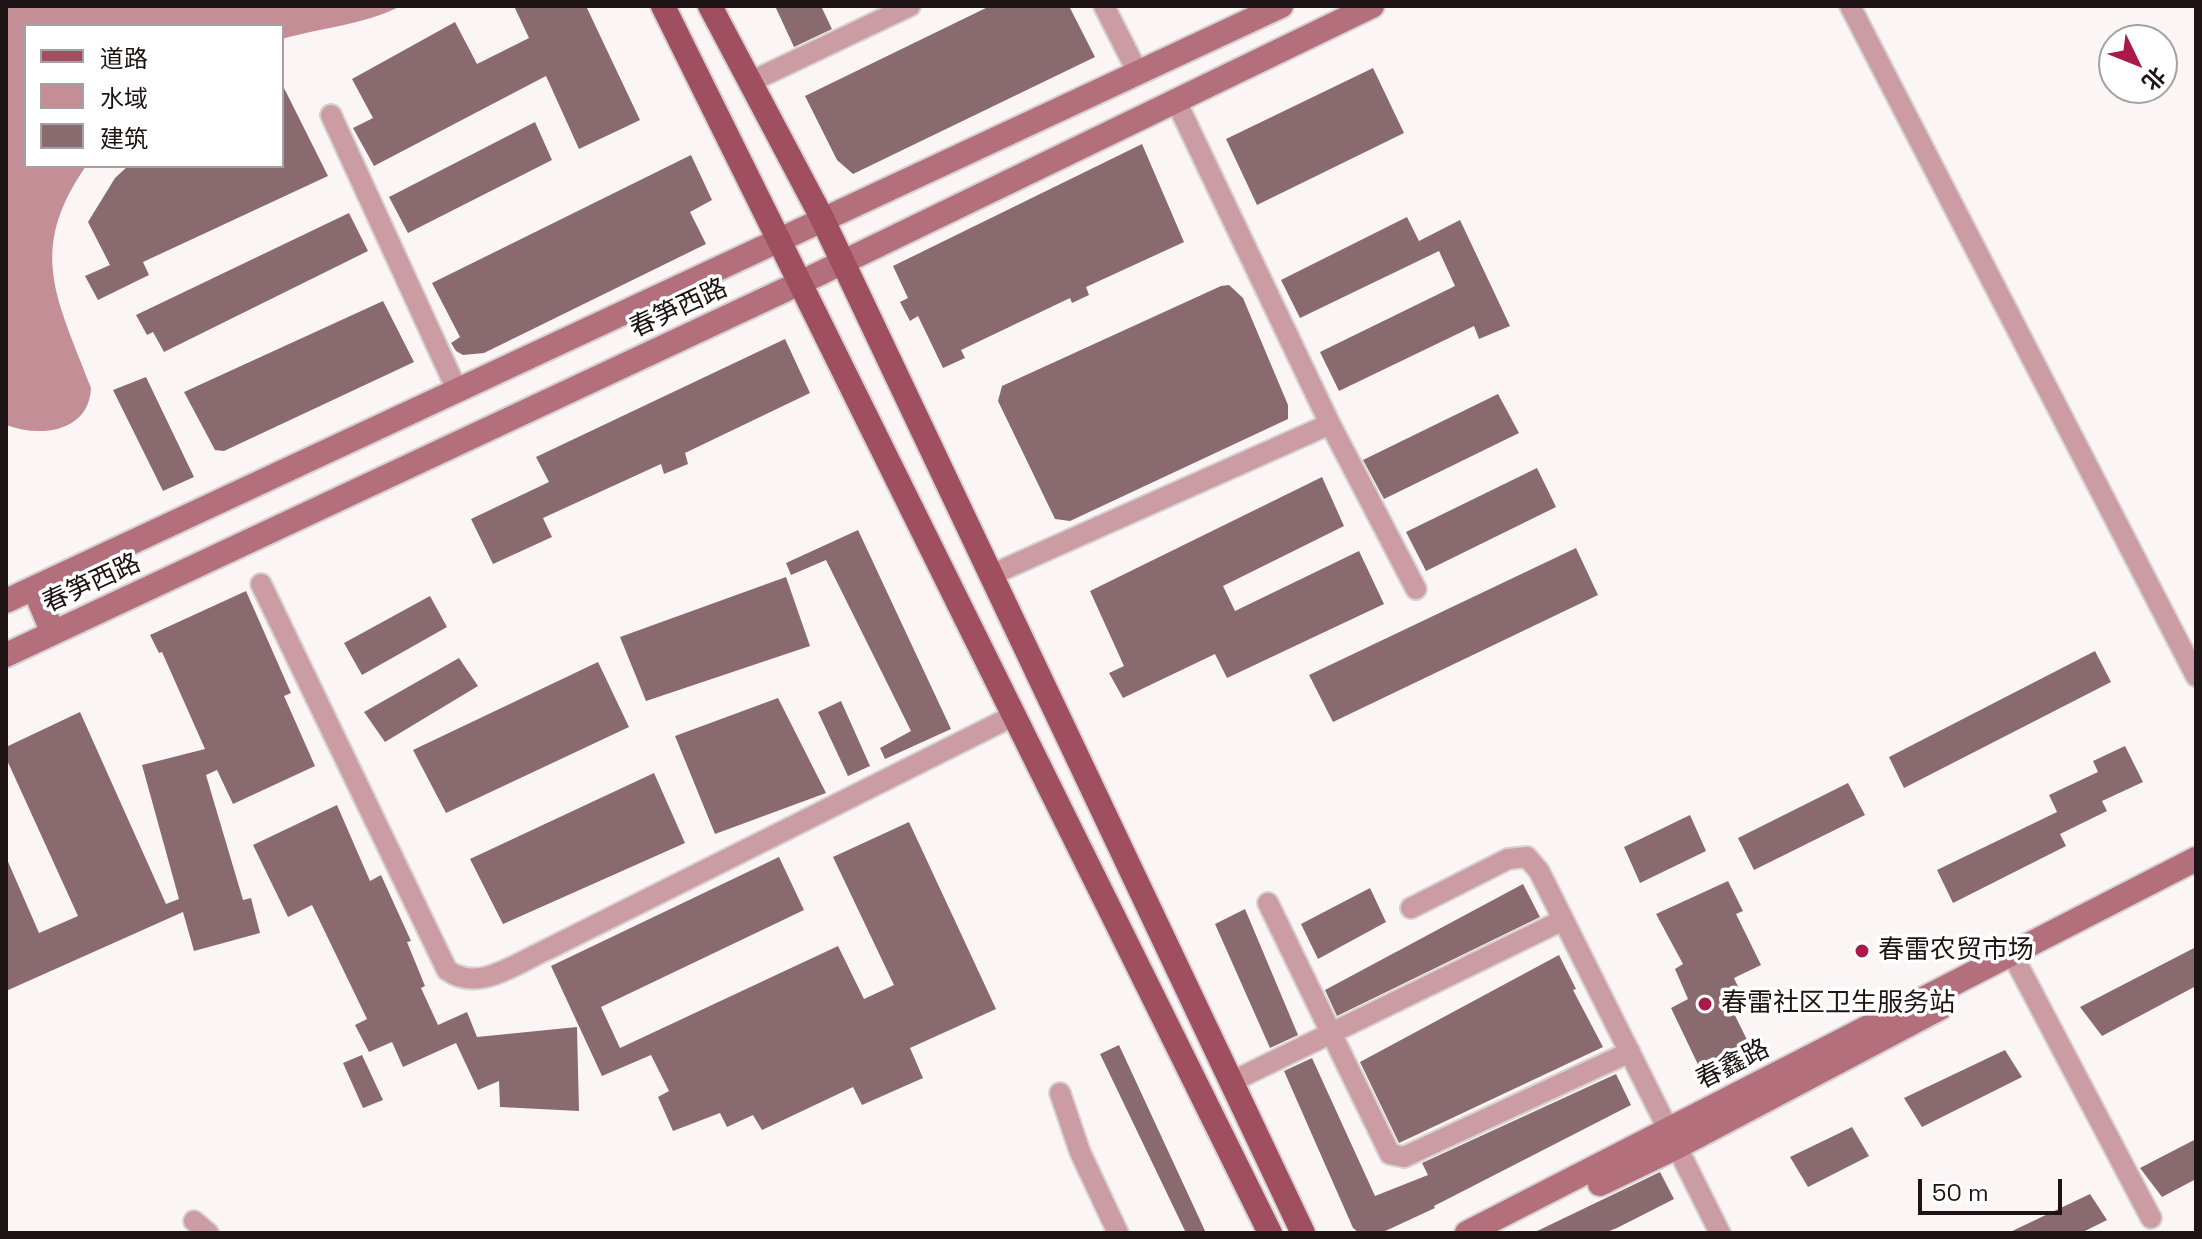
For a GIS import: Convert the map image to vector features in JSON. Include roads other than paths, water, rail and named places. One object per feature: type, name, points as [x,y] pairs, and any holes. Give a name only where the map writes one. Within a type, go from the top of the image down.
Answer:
[{"type":"main road","points":[[663,6],[781,239],[1270,1233]]},
{"type":"main road","points":[[710,6],[842,261],[1303,1233]]},
{"type":"main road","name":"春笋西路","points":[[6,601],[1281,6]]},
{"type":"main road","name":"春笋西路","points":[[6,655],[802,282],[1372,6]]},
{"type":"main road","points":[[34,588],[53,633]]},
{"type":"main road","name":"春鑫路","points":[[1496,1233],[2015,959],[2196,859]]},
{"type":"main road","name":"春鑫路","points":[[2015,959],[2196,877]]},
{"type":"main road","name":"春鑫路","points":[[1467,1233],[1673,1139]]},
{"type":"street","points":[[750,82],[910,6]]},
{"type":"street","points":[[1104,6],[1138,73]]},
{"type":"street","points":[[1850,6],[2196,676]]},
{"type":"street","points":[[1176,101],[1330,424],[1416,589]]},
{"type":"street","points":[[331,115],[457,390]]},
{"type":"street","points":[[991,575],[1330,424]]},
{"type":"street","points":[[261,584],[447,970],[461,980],[481,979],[546,950],[1015,715]]},
{"type":"street","points":[[1411,908],[1508,859],[1527,857],[1539,871],[1720,1233]]},
{"type":"street","points":[[1268,903],[1390,1154],[1404,1157],[1630,1052]]},
{"type":"street","points":[[1231,1082],[1563,920]]},
{"type":"street","points":[[2015,959],[2151,1218]]},
{"type":"street","points":[[1060,1093],[1080,1152],[1118,1233]]},
{"type":"water","points":[[6,6],[401,6],[356,22],[284,39],[284,24],[24,24],[24,168],[85,168],[68,197],[57,225],[53,251],[59,302],[91,388],[82,414],[61,428],[34,431],[6,425]]},
{"type":"place","name":"春雷农贸市场","points":[[1862,951]]},
{"type":"place","name":"春雷社区卫生服务站","points":[[1705,1004]]}]
